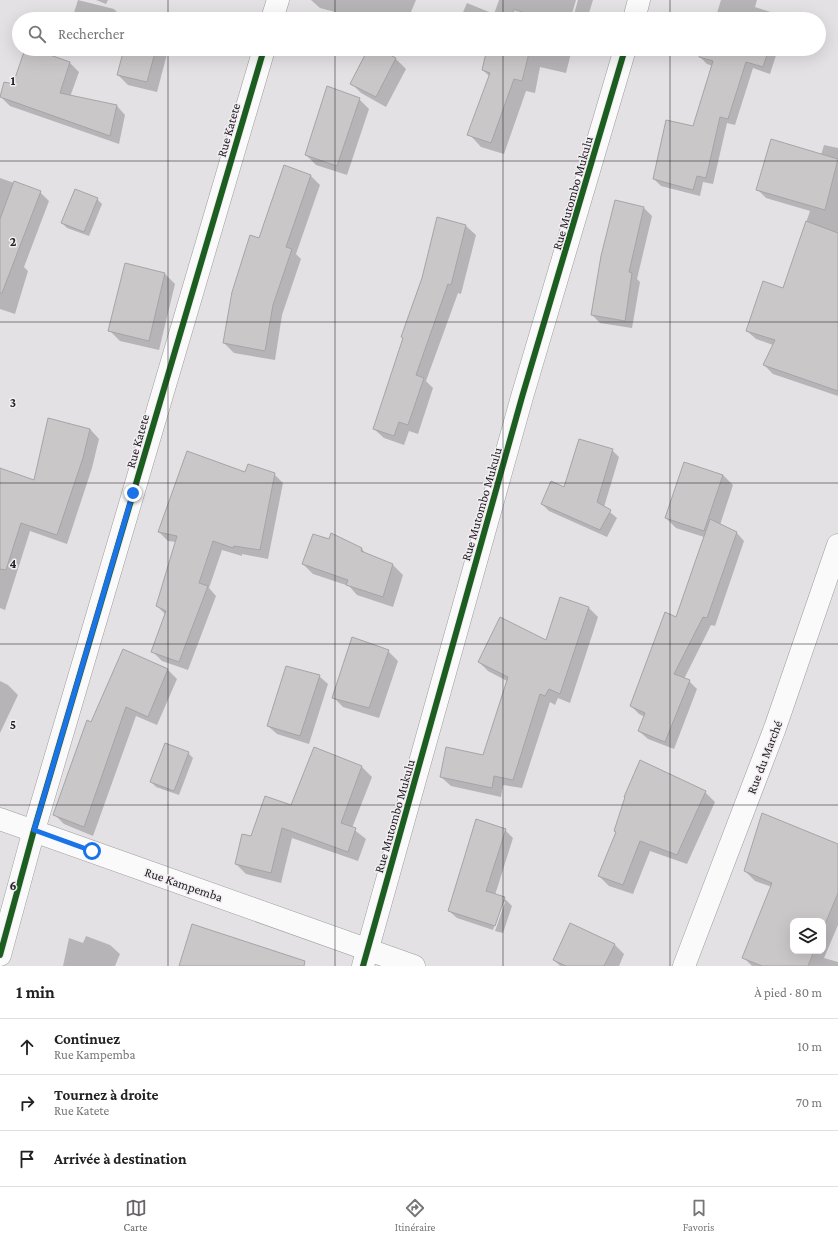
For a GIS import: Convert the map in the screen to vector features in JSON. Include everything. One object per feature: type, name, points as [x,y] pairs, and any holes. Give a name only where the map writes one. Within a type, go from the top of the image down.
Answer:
[{"type":"street","points":[[274,12],[278,0]]},
{"type":"street","points":[[636,12],[639,0]]},
{"type":"street","name":"Rue Katete","points":[[0,954],[34,830],[262,56]]},
{"type":"street","name":"Rue Mutombo Mukulu","points":[[365,957],[522,398],[623,56]]},
{"type":"street","name":"Rue du Marché","points":[[684,966],[775,728],[838,545]]},
{"type":"street","name":"Rue Kampemba","points":[[0,819],[34,830],[365,957],[414,966]]},
{"type":"building","points":[[514,9],[522,12],[513,12]]},
{"type":"building","points":[[23,56],[53,56],[70,62],[60,93],[117,105],[110,136],[0,97],[4,82],[13,84]]},
{"type":"building","points":[[122,56],[154,56],[147,82],[117,75]]},
{"type":"building","points":[[364,56],[392,56],[396,58],[376,97],[350,84]]},
{"type":"building","points":[[485,56],[528,56],[522,81],[514,79],[491,143],[467,135],[490,73],[482,70]]},
{"type":"building","points":[[767,56],[763,67],[746,62],[728,119],[720,117],[706,178],[697,176],[693,190],[653,179],[666,120],[693,126],[713,61],[699,57]]},
{"type":"building","points":[[327,86],[360,98],[337,166],[305,155]]},
{"type":"building","points":[[771,139],[838,159],[825,210],[756,190]]},
{"type":"building","points":[[284,165],[311,175],[286,247],[292,249],[273,305],[265,351],[223,343],[232,292],[250,235],[259,238]]},
{"type":"building","points":[[14,181],[41,191],[2,293],[0,293],[0,219]]},
{"type":"building","points":[[75,189],[98,198],[84,232],[61,223]]},
{"type":"building","points":[[615,200],[644,207],[629,272],[632,273],[625,321],[591,315],[601,256]]},
{"type":"building","points":[[437,217],[466,225],[451,285],[448,284],[416,375],[424,378],[408,425],[399,422],[394,436],[373,429],[403,338],[401,337],[422,278]]},
{"type":"building","points":[[806,221],[838,233],[838,391],[763,365],[775,340],[746,331],[763,281],[783,288]]},
{"type":"building","points":[[125,263],[165,273],[149,341],[108,331]]},
{"type":"building","points":[[48,418],[90,429],[83,458],[57,535],[21,523],[6,570],[0,569],[0,468],[34,480]]},
{"type":"building","points":[[579,439],[613,449],[597,502],[611,510],[600,530],[541,504],[551,481],[564,487]]},
{"type":"building","points":[[187,451],[245,472],[248,464],[275,473],[260,550],[234,546],[233,548],[213,541],[199,583],[208,586],[179,662],[151,652],[166,611],[156,606],[177,536],[158,532]]},
{"type":"building","points":[[684,462],[723,475],[704,531],[665,518]]},
{"type":"building","points":[[710,519],[737,532],[707,618],[703,617],[674,674],[690,680],[665,742],[638,731],[645,713],[630,706],[665,612],[676,617]]},
{"type":"building","points":[[331,533],[362,548],[361,551],[393,564],[383,597],[346,585],[348,580],[302,564],[313,534],[329,539]]},
{"type":"building","points":[[560,597],[589,607],[560,694],[549,689],[545,696],[540,694],[513,780],[494,776],[492,788],[440,777],[446,747],[483,755],[508,677],[478,662],[500,617],[546,640]]},
{"type":"building","points":[[352,637],[389,650],[369,708],[332,698]]},
{"type":"building","points":[[123,649],[168,669],[148,717],[126,707],[84,827],[53,815],[87,720],[91,722]]},
{"type":"building","points":[[286,666],[320,675],[300,736],[267,726]]},
{"type":"building","points":[[165,743],[189,752],[174,791],[150,782]]},
{"type":"building","points":[[314,747],[362,766],[341,823],[356,828],[348,852],[282,828],[271,873],[235,864],[242,834],[251,836],[265,796],[291,805]]},
{"type":"building","points":[[640,760],[706,791],[677,855],[640,841],[623,885],[598,876],[616,832],[614,831],[624,797]]},
{"type":"building","points":[[762,813],[838,844],[838,893],[826,922],[826,918],[790,918],[790,954],[813,954],[808,966],[762,966],[742,958],[772,883],[744,871]]},
{"type":"building","points":[[476,819],[506,829],[486,891],[505,897],[495,926],[448,911]]},
{"type":"building","points":[[570,923],[615,944],[604,966],[566,966],[553,960]]},
{"type":"building","points":[[192,924],[305,961],[304,966],[179,966]]},
{"type":"cycle path","points":[[0,955],[34,830],[262,56]]},
{"type":"cycle path","points":[[363,966],[522,397],[623,56]]},
{"type":"route","points":[[92,851],[34,830],[133,493]]}]
